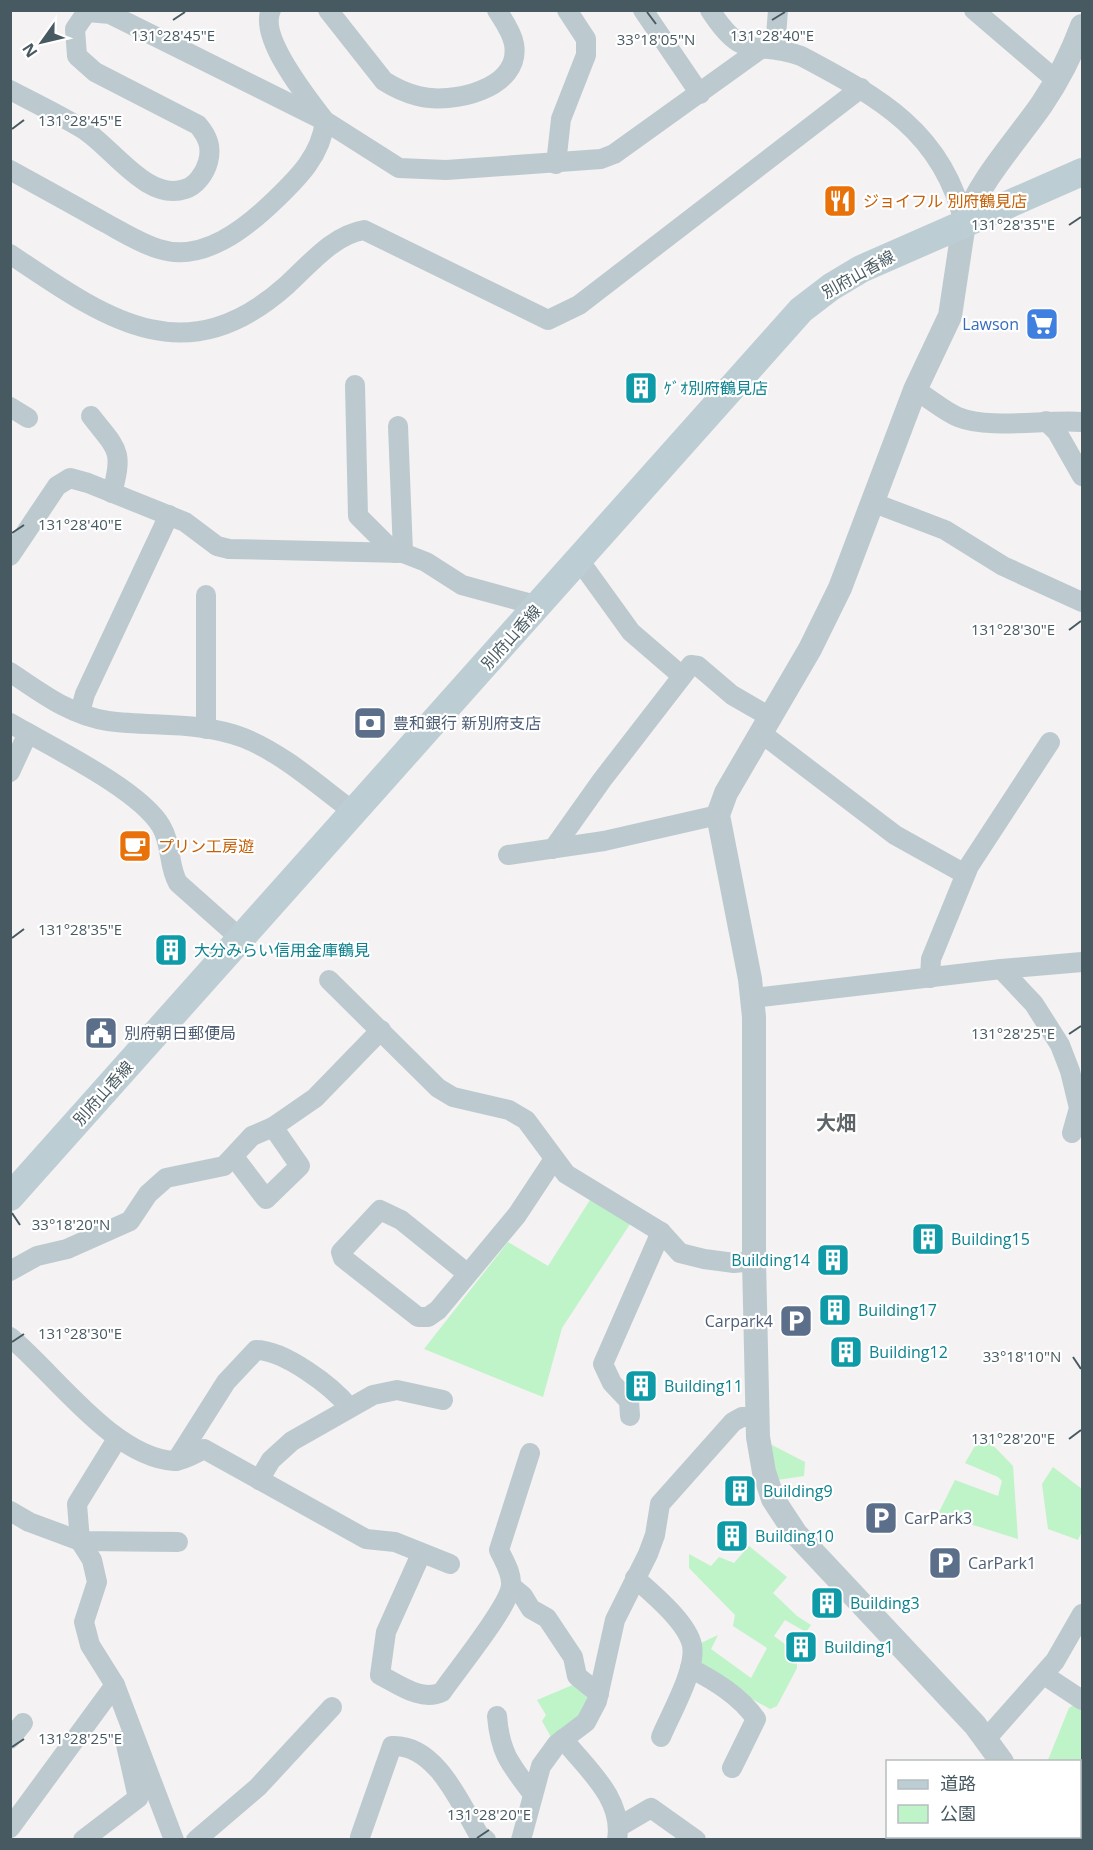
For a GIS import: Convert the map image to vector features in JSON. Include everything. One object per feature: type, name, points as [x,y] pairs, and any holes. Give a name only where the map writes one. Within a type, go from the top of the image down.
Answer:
[{"type":"main road","name":"別府山香線","points":[[10,1197],[813,300],[861,269],[1083,172]]},
{"type":"street","points":[[10,170],[135,239],[160,249],[188,251],[228,237],[270,205],[313,158],[322,140],[325,121],[274,46],[268,29],[272,10]]},
{"type":"street","points":[[328,10],[384,81],[411,94],[432,98],[470,93],[494,86],[504,78],[514,54],[514,45],[497,10]]},
{"type":"street","points":[[556,164],[561,119],[586,55],[586,39],[567,10]]},
{"type":"street","points":[[643,10],[700,94]]},
{"type":"street","points":[[710,10],[732,39],[742,46],[801,56],[861,88],[889,106],[930,149],[952,182],[964,223]]},
{"type":"street","points":[[10,90],[84,130],[116,155],[141,181],[156,188],[177,192],[190,188],[198,181],[207,166],[210,153],[207,136],[198,125],[84,64],[74,47],[75,29],[89,11],[110,14],[325,121],[399,168],[446,170],[556,164],[601,159],[614,154],[767,50],[778,10]]},
{"type":"street","points":[[974,10],[1057,81]]},
{"type":"street","points":[[1001,1760],[986,1739],[785,1518],[774,1499],[764,1472],[757,1417],[753,998],[718,815],[726,793],[826,619],[874,503],[915,390],[950,315],[964,223],[984,181],[1057,81],[1083,26]]},
{"type":"street","points":[[10,254],[103,314],[124,323],[164,333],[211,328],[245,317],[263,306],[331,245],[356,231],[364,230],[548,320],[579,305],[861,88]]},
{"type":"street","points":[[355,385],[358,516],[399,553]]},
{"type":"street","points":[[923,395],[960,418],[984,423],[1083,422]]},
{"type":"street","points":[[10,406],[28,418]]},
{"type":"street","points":[[91,416],[114,446],[120,462],[112,493]]},
{"type":"street","points":[[1046,421],[1057,432],[1083,476]]},
{"type":"street","points":[[398,426],[399,553]]},
{"type":"street","points":[[13,549],[57,486],[70,478],[185,522],[217,546],[229,549],[399,553],[426,562],[462,585],[539,606]]},
{"type":"street","points":[[874,503],[950,533],[1003,566],[1083,602]]},
{"type":"street","points":[[80,712],[85,694],[169,515]]},
{"type":"street","points":[[579,560],[631,632],[682,676]]},
{"type":"street","points":[[206,729],[207,595]]},
{"type":"street","points":[[553,849],[602,780],[682,676],[695,664],[895,835],[965,874]]},
{"type":"street","points":[[10,672],[61,705],[106,721],[206,729],[244,738],[288,763],[354,812]]},
{"type":"street","points":[[10,723],[146,806],[167,836],[174,876],[178,883],[241,939]]},
{"type":"street","points":[[10,772],[28,733]]},
{"type":"street","points":[[930,978],[931,959],[965,874],[986,837],[1050,742]]},
{"type":"street","points":[[508,855],[604,841],[718,815]]},
{"type":"street","points":[[753,998],[1001,969],[1075,963],[1083,946]]},
{"type":"street","points":[[1001,969],[1034,1004],[1060,1045],[1070,1071],[1079,1108],[1072,1133]]},
{"type":"street","points":[[329,980],[438,1088],[453,1097],[509,1110],[526,1120],[566,1174],[661,1232],[680,1253],[724,1262],[754,1262]]},
{"type":"street","points":[[10,1271],[37,1256],[68,1249],[130,1221],[148,1194],[166,1178],[224,1166],[252,1136],[273,1127],[315,1098],[381,1030]]},
{"type":"street","points":[[234,1157],[266,1199],[300,1166],[273,1127]]},
{"type":"street","points":[[468,1274],[401,1220],[380,1210],[341,1252],[343,1258],[418,1317],[428,1317],[438,1310],[468,1274],[517,1215],[554,1159]]},
{"type":"street","points":[[630,1416],[629,1401],[612,1383],[603,1364],[661,1232]]},
{"type":"street","points":[[10,1337],[117,1439],[151,1455],[176,1461],[204,1449],[366,1539],[395,1542],[450,1564]]},
{"type":"street","points":[[176,1461],[226,1383],[256,1350],[269,1350],[308,1372],[339,1394],[349,1407]]},
{"type":"street","points":[[259,1480],[271,1460],[292,1441],[373,1395],[397,1390],[443,1400]]},
{"type":"street","points":[[520,1839],[541,1766],[563,1739],[586,1722],[599,1694],[615,1620],[656,1535],[660,1504],[668,1492],[733,1422],[742,1417],[757,1417]]},
{"type":"street","points":[[117,1439],[77,1504],[80,1542],[92,1560],[97,1582],[84,1622],[90,1645],[115,1685],[174,1839]]},
{"type":"street","points":[[531,1454],[499,1550],[509,1572],[512,1586],[523,1596],[531,1609],[547,1618],[573,1658],[577,1677],[599,1694]]},
{"type":"street","points":[[10,1511],[29,1522],[80,1542],[178,1542]]},
{"type":"street","points":[[422,1554],[386,1632],[380,1675],[416,1693],[433,1696],[442,1692],[504,1604],[512,1586]]},
{"type":"street","points":[[635,1578],[664,1604],[692,1645],[690,1668],[661,1737]]},
{"type":"street","points":[[986,1739],[1055,1661],[1083,1614]]},
{"type":"street","points":[[690,1668],[713,1680],[747,1707],[756,1719],[732,1768]]},
{"type":"street","points":[[1044,1675],[1083,1700]]},
{"type":"street","points":[[10,1828],[115,1685]]},
{"type":"street","points":[[196,1839],[258,1787],[332,1707]]},
{"type":"street","points":[[497,1716],[499,1740],[508,1760],[532,1793]]},
{"type":"street","points":[[10,1739],[23,1722]]},
{"type":"street","points":[[82,1839],[138,1798],[125,1742],[130,1724]]},
{"type":"street","points":[[563,1739],[615,1804],[618,1833]]},
{"type":"street","points":[[360,1837],[392,1746],[404,1746],[419,1752],[442,1775],[479,1835],[486,1839]]},
{"type":"street","points":[[618,1833],[651,1808],[663,1823],[696,1839]]},
{"type":"green space","points":[[590,1200],[630,1224],[562,1328],[543,1397],[424,1349],[508,1242],[548,1266]]},
{"type":"green space","points":[[982,1434],[1013,1466],[1018,1539],[938,1514],[955,1480],[998,1496],[1002,1481],[998,1477],[965,1463]]},
{"type":"green space","points":[[770,1444],[805,1462],[804,1476],[777,1480]]},
{"type":"green space","points":[[1053,1467],[1082,1489],[1082,1531],[1078,1540],[1048,1529],[1042,1484]]},
{"type":"green space","points":[[749,1546],[787,1577],[773,1593],[797,1616],[811,1625],[806,1632],[785,1620],[774,1636],[797,1653],[797,1668],[777,1706],[770,1709],[702,1671],[699,1644],[718,1635],[711,1649],[751,1678],[767,1648],[733,1626],[735,1615],[689,1568],[689,1554],[711,1566],[719,1557],[734,1563]]},
{"type":"green space","points":[[575,1684],[588,1699],[583,1717],[551,1737],[542,1721],[546,1715],[537,1700]]},
{"type":"green space","points":[[1075,1704],[1082,1705],[1082,1771],[1081,1760],[1048,1760],[1069,1708]]},
{"type":"place","name":"ジョイフル 別府鶴見店","points":[[840,201]]},
{"type":"place","name":"Lawson","points":[[1042,324]]},
{"type":"place","name":"ｹﾞｵ別府鶴見店","points":[[641,388]]},
{"type":"place","name":"豊和銀行 新別府支店","points":[[370,723]]},
{"type":"place","name":"プリン工房遊","points":[[135,846]]},
{"type":"place","name":"大分みらい信用金庫鶴見","points":[[171,950]]},
{"type":"place","name":"別府朝日郵便局","points":[[101,1033]]},
{"type":"place","name":"Building15","points":[[928,1239]]},
{"type":"place","name":"Building14","points":[[833,1260]]},
{"type":"place","name":"Building17","points":[[835,1310]]},
{"type":"place","name":"Carpark4","points":[[796,1321]]},
{"type":"place","name":"Building12","points":[[846,1352]]},
{"type":"place","name":"Building11","points":[[641,1386]]},
{"type":"place","name":"Building9","points":[[740,1491]]},
{"type":"place","name":"CarPark3","points":[[881,1518]]},
{"type":"place","name":"Building10","points":[[732,1536]]},
{"type":"place","name":"CarPark1","points":[[945,1563]]},
{"type":"place","name":"Building3","points":[[827,1603]]},
{"type":"place","name":"Building1","points":[[801,1647]]},
{"type":"district","name":"大畑","points":[[836,1122]]}]
